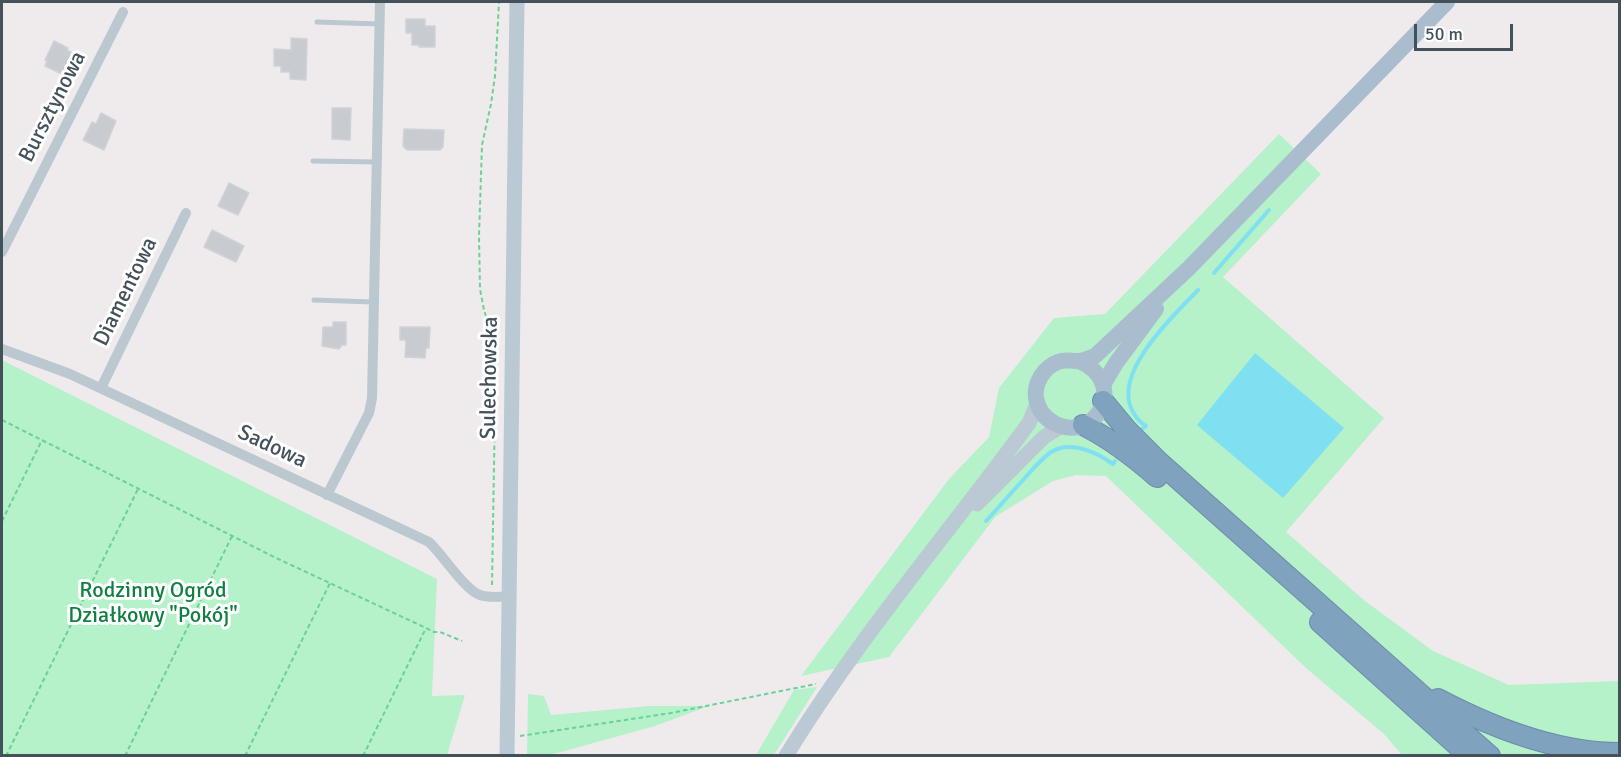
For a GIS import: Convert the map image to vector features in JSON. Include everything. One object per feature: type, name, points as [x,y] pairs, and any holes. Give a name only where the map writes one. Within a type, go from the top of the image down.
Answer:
[{"type":"highway","points":[[1103,393],[1127,430],[1158,462],[1490,756]]},
{"type":"highway","points":[[1083,425],[1104,435],[1124,449],[1469,756]]},
{"type":"highway","points":[[1412,685],[1461,711],[1509,731],[1563,748],[1620,753]]},
{"type":"highway","points":[[1418,710],[1456,756]]},
{"type":"main road","name":"Sulechowska","points":[[507,756],[517,2]]},
{"type":"main road","points":[[1079,361],[1095,356],[1180,277],[1447,2]]},
{"type":"main road","points":[[1103,393],[1096,372],[1079,361],[1068,360],[1058,362],[1042,374],[1035,394],[1042,414],[1050,422],[1060,427],[1083,425],[1092,420],[1100,411],[1103,393],[1116,363],[1180,277]]},
{"type":"main road","points":[[786,756],[834,682],[897,594],[1029,423],[1037,404]]},
{"type":"main road","points":[[935,546],[1044,437],[1060,427]]},
{"type":"street","points":[[327,495],[369,413],[372,398],[380,2]]},
{"type":"street","name":"Bursztynowa","points":[[2,252],[123,12]]},
{"type":"street","name":"Diamentowa","points":[[101,388],[186,213]]},
{"type":"street","name":"Sadowa","points":[[2,349],[101,388],[429,543],[448,562],[467,587],[479,595],[509,596]]},
{"type":"lane","points":[[317,22],[380,24]]},
{"type":"lane","points":[[313,161],[377,162]]},
{"type":"lane","points":[[314,300],[374,302]]},
{"type":"path","points":[[491,597],[496,347],[480,289],[479,236],[482,145],[495,76],[499,2]]},
{"type":"path","points":[[2,420],[232,536],[434,632],[440,632],[462,641]]},
{"type":"path","points":[[2,522],[42,440]]},
{"type":"path","points":[[6,756],[138,489]]},
{"type":"path","points":[[125,756],[232,536]]},
{"type":"path","points":[[245,756],[330,583]]},
{"type":"path","points":[[363,756],[426,628]]},
{"type":"path","points":[[507,738],[671,713],[823,682],[834,682]]},
{"type":"green space","points":[[1279,134],[1321,174],[1223,277],[1384,418],[1286,532],[1365,601],[1433,651],[1509,685],[1619,681],[1619,755],[1402,755],[1384,734],[1306,668],[1106,476],[1076,475],[1053,481],[995,517],[889,657],[801,676],[949,479],[989,437],[999,388],[1054,318],[1105,314]]},
{"type":"green space","name":"Rodzinny Ogród Działkowy \"Pokój\"","points":[[2,360],[437,579],[432,696],[465,695],[447,755],[2,755]]},
{"type":"green space","points":[[817,687],[774,755],[756,755],[794,690]]},
{"type":"green space","points":[[528,694],[544,696],[551,715],[649,706],[709,706],[655,726],[550,755],[527,755]]},
{"type":"water","points":[[1255,353],[1344,428],[1283,498],[1197,425]]},
{"type":"building","points":[[406,19],[425,19],[425,26],[435,26],[435,47],[412,45],[412,33],[406,33]]},
{"type":"building","points":[[291,38],[307,39],[306,80],[290,79],[290,72],[281,72],[281,66],[274,66],[274,49],[291,50]]},
{"type":"building","points":[[54,41],[74,54],[64,75],[45,66],[47,61],[45,60]]},
{"type":"building","points":[[332,108],[351,108],[350,140],[332,139]]},
{"type":"building","points":[[101,113],[116,121],[104,150],[83,140],[92,122],[96,124]]},
{"type":"building","points":[[404,129],[444,130],[443,147],[440,150],[407,150],[403,146]]},
{"type":"building","points":[[229,183],[249,193],[238,215],[218,206]]},
{"type":"building","points":[[212,230],[244,246],[236,262],[204,247]]},
{"type":"building","points":[[333,322],[346,322],[346,345],[342,345],[339,349],[322,346],[323,327],[333,327]]},
{"type":"building","points":[[400,327],[430,327],[429,348],[426,348],[425,358],[405,357],[406,340],[400,340]]},
{"type":"waterway","points":[[1214,273],[1269,210]]},
{"type":"waterway","points":[[1142,429],[1146,426],[1131,408],[1128,393],[1131,377],[1162,328],[1198,290]]},
{"type":"waterway","points":[[986,521],[1051,452],[1075,447],[1099,455],[1113,464],[1115,461]]}]
